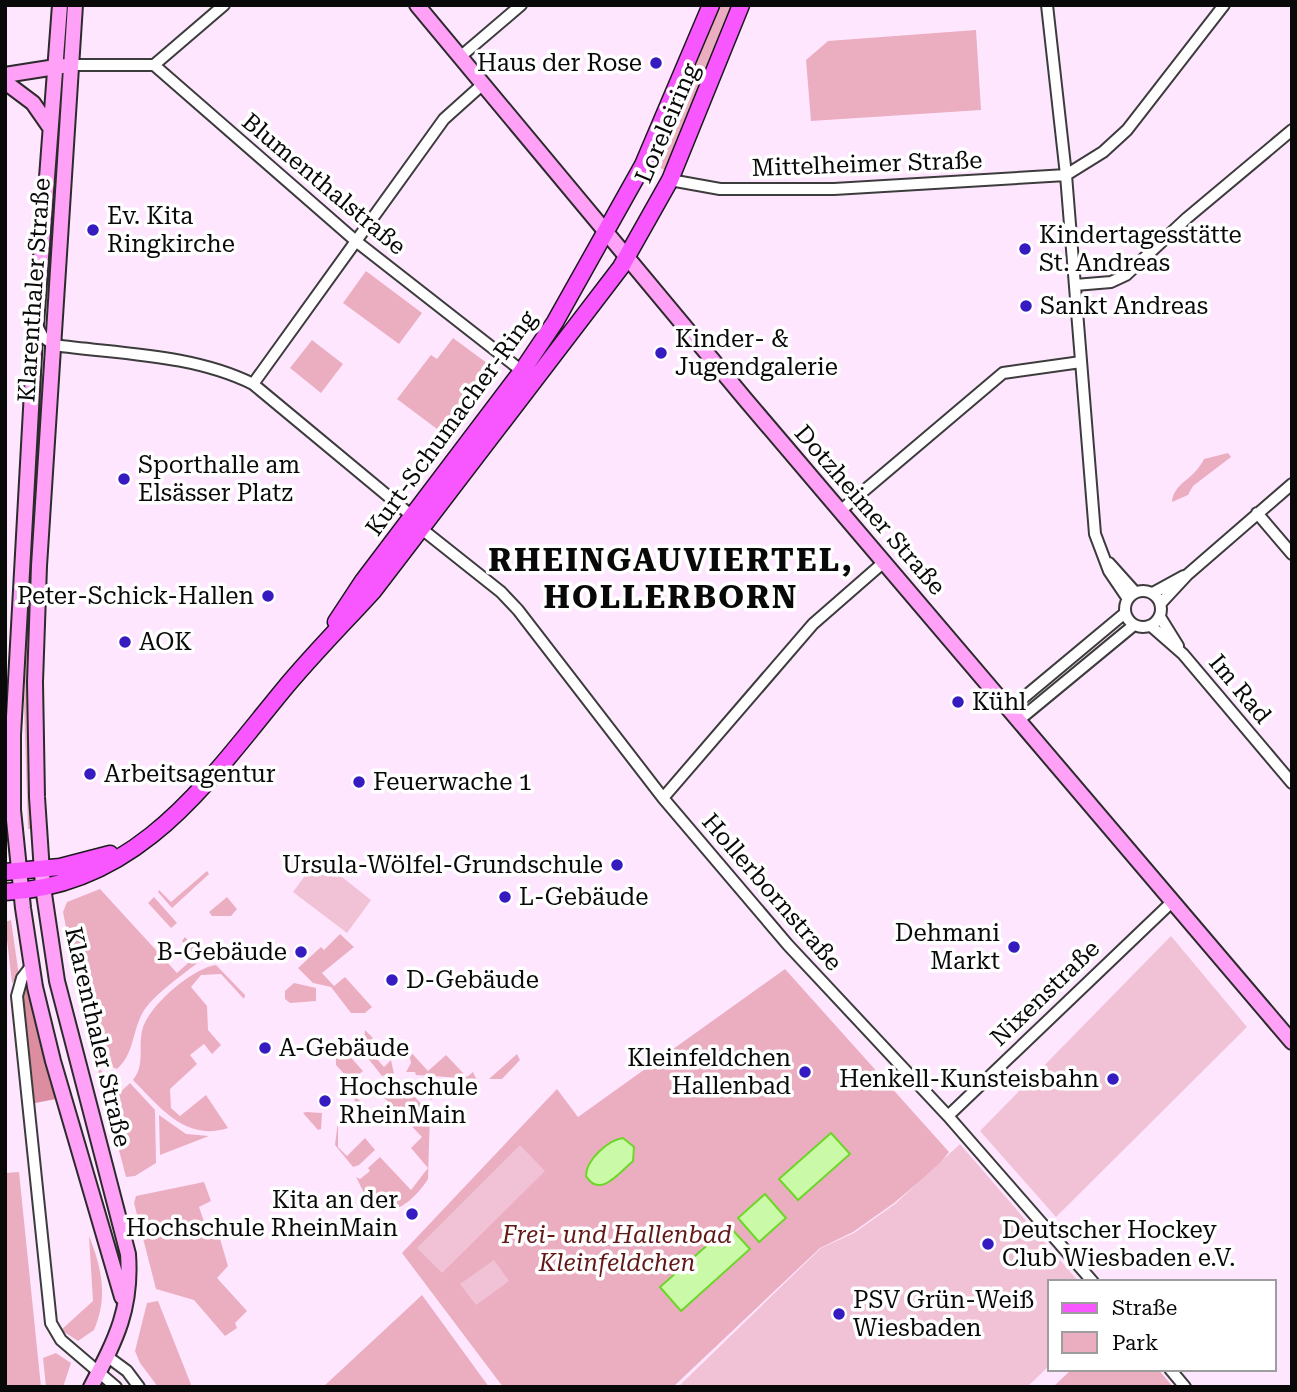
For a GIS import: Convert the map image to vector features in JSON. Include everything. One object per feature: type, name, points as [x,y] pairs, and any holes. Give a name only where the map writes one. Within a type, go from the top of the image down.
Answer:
[{"type":"main road","name":"Klarenthaler Straße","points":[[60,5],[48,126],[13,735],[12,872],[13,891],[52,1061],[97,1218],[119,1278],[123,1322]]},
{"type":"main road","name":"Klarenthaler Straße","points":[[75,5],[39,565],[35,682],[43,887],[63,1011],[126,1240],[129,1277],[123,1322],[91,1387]]},
{"type":"main road","name":"Dotzheimer Straße","points":[[417,5],[840,511],[1292,1042]]},
{"type":"main road","name":"Loreleiring","points":[[605,230],[659,133],[711,5]]},
{"type":"main road","name":"Loreleiring","points":[[627,256],[670,180],[741,5]]},
{"type":"main road","points":[[5,75],[71,65]]},
{"type":"main road","points":[[5,82],[33,103],[48,126]]},
{"type":"main road","name":"Kurt-Schumacher-Ring","points":[[326,638],[347,603],[522,371],[555,322],[605,230]]},
{"type":"main road","name":"Kurt-Schumacher-Ring","points":[[13,891],[43,887],[92,872],[142,843],[173,820],[201,792],[326,638],[374,590],[423,530],[536,382],[627,256]]},
{"type":"main road","name":"Kurt-Schumacher-Ring","points":[[12,872],[42,870],[95,859],[142,843]]},
{"type":"street","points":[[71,65],[154,65],[224,5]]},
{"type":"street","points":[[460,57],[521,5]]},
{"type":"street","points":[[1047,5],[1066,176],[1095,534],[1103,558],[1131,595],[1157,598],[1292,484]]},
{"type":"street","points":[[1066,176],[1103,152],[1127,130],[1224,5]]},
{"type":"street","name":"Blumenthalstraße","points":[[154,65],[357,242],[536,382]]},
{"type":"street","points":[[253,384],[444,119],[483,84]]},
{"type":"street","points":[[1075,285],[1111,282],[1126,275],[1187,218],[1292,130]]},
{"type":"street","name":"Mittelheimer Straße","points":[[670,180],[691,186],[720,189],[834,189],[1066,176]]},
{"type":"street","points":[[36,324],[43,337],[54,345],[176,360],[203,366],[253,384],[412,516]]},
{"type":"street","points":[[840,511],[1003,373],[1081,362]]},
{"type":"street","points":[[1257,513],[1292,554]]},
{"type":"street","name":"Hollerbornstraße","points":[[423,530],[501,592],[519,610],[663,797],[788,945],[948,1116],[1091,1280]]},
{"type":"street","points":[[663,797],[813,624],[884,562]]},
{"type":"street","points":[[1014,715],[1125,613],[1131,595]]},
{"type":"street","points":[[1014,715],[1134,625],[1151,626],[1160,617],[1157,598]]},
{"type":"street","points":[[1125,613],[1134,625]]},
{"type":"street","name":"Im Rad","points":[[1160,617],[1183,654],[1292,783]]},
{"type":"street","name":"Im Rad","points":[[1151,626],[1183,654]]},
{"type":"street","name":"Nixenstraße","points":[[948,1116],[1173,901]]},
{"type":"street","name":"Klarenthaler Straße","points":[[32,965],[22,978],[17,996],[51,1323],[61,1340],[99,1371]]},
{"type":"street","points":[[108,1357],[127,1371],[139,1387]]},
{"type":"street","points":[[99,1371],[116,1387]]},
{"type":"street","points":[[1172,1371],[1185,1387]]},
{"type":"green space","points":[[718,5],[733,5],[666,171],[650,162]]},
{"type":"green space","points":[[976,30],[981,110],[811,121],[806,60],[828,41]]},
{"type":"green space","points":[[58,109],[57,206],[49,325],[48,197]]},
{"type":"green space","points":[[366,271],[422,313],[399,344],[343,303]]},
{"type":"green space","points":[[453,338],[495,369],[445,435],[397,399],[431,355],[437,359]]},
{"type":"green space","points":[[312,340],[343,364],[321,393],[290,368]]},
{"type":"green space","points":[[38,375],[47,375],[31,587],[27,591]]},
{"type":"green space","points":[[1228,453],[1231,457],[1193,486],[1188,495],[1172,502],[1176,490],[1204,459]]},
{"type":"green space","points":[[27,623],[30,640],[33,829],[28,829],[24,704]]},
{"type":"green space","points":[[207,871],[209,874],[172,908],[158,892],[159,890],[171,902]]},
{"type":"green space","points":[[100,889],[177,973],[196,956],[182,941],[185,937],[204,957],[147,1006],[127,1057],[117,1069],[102,1059],[92,1030],[86,1029],[63,912],[67,902]]},
{"type":"green space","points":[[154,897],[177,923],[171,928],[148,903]]},
{"type":"green space","points":[[227,897],[237,909],[231,916],[212,916],[209,912]]},
{"type":"green space","points":[[11,920],[19,976],[12,983],[5,922]]},
{"type":"green space","points":[[340,934],[354,947],[322,973],[334,986],[345,977],[372,1007],[365,1013],[351,1013],[331,987],[313,983],[298,968],[321,947],[324,950]]},
{"type":"green space","points":[[216,965],[245,995],[244,999],[221,974],[201,975],[191,987],[207,1006],[208,1030],[221,1045],[212,1054],[204,1044],[190,1055],[197,1064],[170,1089],[171,1108],[180,1116],[206,1095],[228,1128],[213,1131],[186,1126],[174,1119],[133,1080],[139,1068],[141,1034],[147,1018],[174,988],[196,973]]},
{"type":"green space","name":"Frei- und Hallenbad Kleinfeldchen","points":[[785,969],[949,1152],[938,1166],[894,1203],[853,1232],[820,1248],[673,1387],[503,1387],[402,1253],[557,1089],[578,1117]]},
{"type":"green space","points":[[294,983],[316,988],[316,1001],[290,1003],[285,999],[285,991]]},
{"type":"green space","points":[[365,1030],[373,1038],[365,1046],[384,1067],[391,1060],[394,1074],[382,1076],[363,1052]]},
{"type":"green space","points":[[90,1039],[97,1063],[116,1096],[130,1083],[155,1110],[156,1163],[135,1176],[126,1177]]},
{"type":"green space","points":[[408,1049],[428,1071],[446,1055],[467,1077],[473,1072],[476,1079],[406,1072],[411,1063]]},
{"type":"green space","points":[[345,1051],[363,1071],[353,1079],[348,1078],[336,1065],[336,1056]]},
{"type":"green space","points":[[517,1054],[520,1060],[502,1079],[489,1079]]},
{"type":"green space","points":[[365,1083],[408,1090],[430,1113],[428,1179],[412,1199],[389,1210],[382,1210],[371,1203],[356,1177],[360,1179],[370,1171],[368,1168],[380,1157],[411,1190],[428,1168],[411,1148],[422,1137],[373,1086],[367,1086],[356,1097],[369,1110],[364,1114],[355,1103],[354,1094]]},
{"type":"green space","points":[[448,1084],[431,1100],[416,1085]]},
{"type":"green space","points":[[303,1113],[322,1113],[321,1129],[318,1130]]},
{"type":"green space","points":[[159,1115],[186,1134],[209,1136],[160,1155]]},
{"type":"green space","points":[[342,1115],[349,1116],[338,1126],[338,1147],[347,1156],[365,1138],[375,1150],[353,1167],[335,1145],[338,1121]]},
{"type":"green space","points":[[19,1172],[41,1387],[5,1387],[5,1173]]},
{"type":"green space","points":[[204,1182],[211,1201],[199,1207],[208,1233],[218,1232],[228,1266],[217,1278],[247,1311],[235,1323],[237,1328],[225,1336],[194,1300],[156,1289],[134,1203],[136,1196]]},
{"type":"green space","points":[[89,1236],[100,1271],[101,1306],[94,1330],[78,1341],[61,1330],[93,1301]]},
{"type":"green space","points":[[422,1295],[489,1387],[323,1387]]},
{"type":"green space","points":[[158,1301],[192,1387],[158,1387],[140,1363],[135,1351],[147,1303]]},
{"type":"green space","points":[[56,1353],[71,1363],[63,1387],[46,1387],[43,1358]]},
{"type":"green space","points":[[1070,1371],[1160,1371],[1173,1387],[1053,1387]]},
{"type":"shaded area","points":[[318,858],[371,900],[347,933],[293,892]]},
{"type":"shaded area","name":"Henkell-Kunsteisbahn","points":[[1171,936],[1247,1027],[1056,1217],[980,1131]]},
{"type":"shaded area","points":[[25,983],[56,1099],[35,1103],[20,993]]},
{"type":"shaded area","points":[[831,1133],[850,1154],[798,1200],[779,1179]]},
{"type":"shaded area","points":[[623,1138],[634,1147],[633,1161],[610,1181],[597,1185],[592,1182],[586,1176],[594,1157],[611,1143]]},
{"type":"shaded area","points":[[960,1144],[1077,1280],[1048,1280],[1048,1367],[1027,1387],[678,1387],[821,1248],[854,1233],[895,1204]]},
{"type":"shaded area","points":[[520,1145],[545,1171],[442,1273],[417,1248]]},
{"type":"shaded area","points":[[765,1194],[786,1218],[759,1242],[738,1218]]},
{"type":"shaded area","points":[[729,1226],[750,1249],[681,1311],[660,1287]]},
{"type":"shaded area","points":[[494,1260],[509,1281],[476,1305],[460,1284]]},
{"type":"place","name":"Haus der Rose","points":[[656,63]]},
{"type":"place","name":"Ev. Kita Ringkirche","points":[[93,230]]},
{"type":"place","name":"Kindertagesstätte St. Andreas","points":[[1025,249]]},
{"type":"place","name":"Sankt Andreas","points":[[1026,306]]},
{"type":"place","name":"Kinder- & Jugendgalerie","points":[[661,353]]},
{"type":"place","name":"Sporthalle am Elsässer Platz","points":[[124,479]]},
{"type":"place","name":"Peter-Schick-Hallen","points":[[268,596]]},
{"type":"place","name":"AOK","points":[[125,642]]},
{"type":"place","name":"Kühl","points":[[958,702]]},
{"type":"place","name":"Arbeitsagentur","points":[[90,774]]},
{"type":"place","name":"Feuerwache 1","points":[[359,782]]},
{"type":"place","name":"Ursula-Wölfel-Grundschule","points":[[617,865]]},
{"type":"place","name":"L-Gebäude","points":[[505,897]]},
{"type":"place","name":"Dehmani Markt","points":[[1014,947]]},
{"type":"place","name":"B-Gebäude","points":[[301,952]]},
{"type":"place","name":"D-Gebäude","points":[[392,980]]},
{"type":"place","name":"A-Gebäude","points":[[265,1048]]},
{"type":"place","name":"Kleinfeldchen Hallenbad","points":[[805,1072]]},
{"type":"place","name":"Henkell-Kunsteisbahn","points":[[1113,1079]]},
{"type":"place","name":"Hochschule RheinMain","points":[[325,1101]]},
{"type":"place","name":"Kita an der Hochschule RheinMain","points":[[412,1214]]},
{"type":"place","name":"Deutscher Hockey Club Wiesbaden e.V.","points":[[988,1244]]},
{"type":"place","name":"PSV Grün-Weiß Wiesbaden","points":[[839,1314]]},
{"type":"district","name":"RHEINGAUVIERTEL, HOLLERBORN","points":[[671,578]]}]
